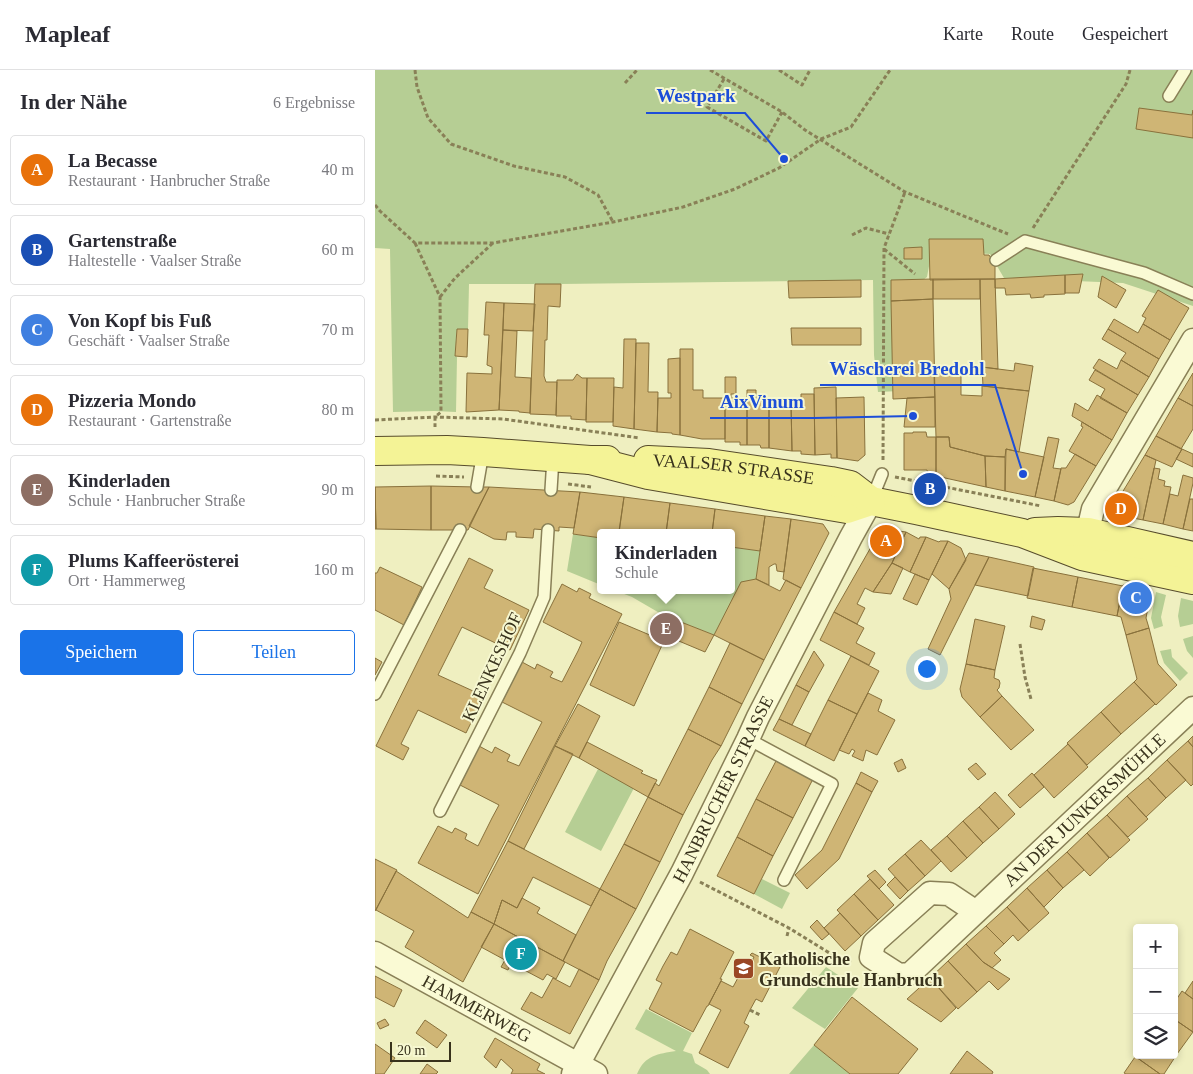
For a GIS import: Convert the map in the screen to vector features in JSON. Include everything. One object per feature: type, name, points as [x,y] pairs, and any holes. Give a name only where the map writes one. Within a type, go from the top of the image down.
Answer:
[{"type":"main road","name":"VAALSER STRASSE","points":[[375,451],[447,450],[590,460],[648,475],[847,508],[871,501],[1022,533],[1058,531],[1085,544],[1193,580]]},
{"type":"main road","name":"VAALSER STRASSE","points":[[1085,544],[1193,556]]},
{"type":"street","points":[[1085,544],[1093,509],[1193,340]]},
{"type":"street","name":"HANBRUCHER STRASSE","points":[[583,1071],[758,717],[857,524],[871,501]]},
{"type":"street","name":"AN DER JUNKERSMÜHLE","points":[[871,957],[899,976],[910,974],[1193,708]]},
{"type":"street","points":[[871,957],[874,943],[930,894],[949,894],[976,912]]},
{"type":"street","name":"HAMMERWEG","points":[[375,953],[583,1071]]},
{"type":"lane","points":[[1169,96],[1185,70]]},
{"type":"lane","points":[[997,260],[1025,241],[1144,273],[1193,294]]},
{"type":"lane","points":[[477,487],[483,452]]},
{"type":"lane","points":[[551,490],[553,458]]},
{"type":"lane","points":[[871,501],[882,474]]},
{"type":"lane","points":[[375,694],[460,530]]},
{"type":"lane","name":"KLENKESHOF","points":[[440,812],[520,653],[543,597],[548,530]]},
{"type":"lane","points":[[748,739],[832,784],[784,880]]},
{"type":"path","points":[[415,70],[417,87],[428,118],[451,144],[514,166],[565,177],[598,195],[613,222]]},
{"type":"path","points":[[625,83],[637,70]]},
{"type":"path","points":[[710,70],[782,112],[905,192],[1025,241],[1126,84],[1130,70]]},
{"type":"path","points":[[779,70],[802,85],[810,70]]},
{"type":"path","points":[[415,243],[493,243],[613,222],[683,207],[735,189],[779,168],[821,139],[851,127],[890,70]]},
{"type":"path","points":[[724,79],[707,107],[766,141],[782,112]]},
{"type":"path","points":[[882,474],[884,452],[884,248],[905,192]]},
{"type":"path","points":[[375,205],[415,243],[440,297],[441,412],[435,417]]},
{"type":"path","points":[[852,235],[865,228],[889,234]]},
{"type":"path","points":[[440,297],[455,278],[493,243]]},
{"type":"path","points":[[884,248],[915,274]]},
{"type":"path","points":[[1020,644],[1031,700]]},
{"type":"path","points":[[682,873],[789,928],[844,962],[871,957]]},
{"type":"path","points":[[787,936],[789,928]]},
{"type":"path","points":[[750,1010],[760,1015]]},
{"type":"green space","points":[[375,70],[1193,70],[1193,306],[1123,283],[1004,278],[990,254],[932,250],[927,277],[910,290],[900,391],[878,392],[874,355],[873,280],[469,284],[468,329],[457,330],[455,356],[457,357],[456,412],[393,412],[390,249],[375,248]]},
{"type":"green space","points":[[573,534],[597,537],[597,583],[567,571]]},
{"type":"green space","points":[[735,548],[760,551],[756,579],[714,635],[663,615],[624,594],[735,594]]},
{"type":"green space","points":[[1156,592],[1166,595],[1161,617],[1163,626],[1154,629],[1151,618]]},
{"type":"green space","points":[[1181,598],[1193,601],[1193,624],[1180,627],[1178,616]]},
{"type":"green space","points":[[1193,636],[1193,658],[1187,651],[1183,639]]},
{"type":"green space","points":[[1171,649],[1172,657],[1188,673],[1180,681],[1164,663],[1160,651]]},
{"type":"green space","points":[[598,769],[634,788],[601,851],[565,832]]},
{"type":"green space","points":[[762,879],[790,893],[782,909],[754,894]]},
{"type":"green space","points":[[826,967],[858,988],[825,1029],[792,1008]]},
{"type":"green space","points":[[646,1009],[692,1033],[683,1051],[692,1054],[695,1063],[710,1074],[637,1074],[644,1063],[653,1056],[676,1051],[635,1029]]},
{"type":"green space","points":[[814,1045],[850,1074],[789,1074]]},
{"type":"building","points":[[1139,108],[1192,115],[1193,110],[1193,138],[1136,129]]},
{"type":"building","points":[[929,239],[983,239],[984,255],[989,255],[995,265],[995,279],[930,280]]},
{"type":"building","points":[[922,247],[922,259],[904,259],[904,248]]},
{"type":"building","points":[[1083,274],[1079,293],[1065,293],[1065,275]]},
{"type":"building","points":[[1065,275],[1065,294],[1031,298],[1030,294],[1006,295],[1005,288],[995,288],[995,279]]},
{"type":"building","points":[[1102,276],[1126,290],[1116,308],[1098,297]]},
{"type":"building","points":[[933,279],[980,279],[980,299],[933,299]]},
{"type":"building","points":[[933,279],[933,299],[891,301],[891,280]]},
{"type":"building","points":[[980,279],[995,279],[998,369],[982,367]]},
{"type":"building","points":[[861,280],[861,297],[789,298],[788,281]]},
{"type":"building","points":[[535,284],[561,284],[560,307],[548,306],[547,340],[545,340],[544,376],[546,382],[557,382],[556,415],[530,414]]},
{"type":"building","points":[[1158,290],[1189,308],[1170,340],[1143,324],[1146,318],[1142,316]]},
{"type":"building","points":[[933,299],[935,397],[893,399],[891,301]]},
{"type":"building","points":[[486,302],[504,303],[499,410],[466,412],[467,373],[492,374],[492,367],[487,365],[489,335],[484,335]]},
{"type":"building","points":[[504,303],[535,304],[533,331],[503,330]]},
{"type":"building","points":[[1114,319],[1138,333],[1143,324],[1170,340],[1159,359],[1108,329]]},
{"type":"building","points":[[791,328],[861,328],[861,345],[792,345]]},
{"type":"building","points":[[457,329],[468,329],[467,357],[455,356]]},
{"type":"building","points":[[1108,329],[1159,359],[1149,377],[1121,360],[1126,353],[1102,339]]},
{"type":"building","points":[[503,330],[517,331],[515,377],[531,378],[530,413],[499,410]]},
{"type":"building","points":[[624,339],[636,339],[634,429],[613,426],[614,387],[623,388]]},
{"type":"building","points":[[636,343],[649,343],[648,392],[658,392],[657,432],[634,429]]},
{"type":"building","points":[[680,349],[693,349],[693,390],[703,390],[703,398],[725,398],[725,439],[702,439],[680,435]]},
{"type":"building","points":[[680,358],[680,435],[657,432],[658,398],[671,398],[671,393],[668,393],[668,359]]},
{"type":"building","points":[[1099,359],[1117,369],[1121,360],[1149,377],[1138,395],[1093,368]]},
{"type":"building","points":[[1015,363],[1033,366],[1029,391],[983,386],[982,367],[1014,371]]},
{"type":"building","points":[[1095,370],[1138,395],[1127,413],[1100,398],[1105,389],[1089,380]]},
{"type":"building","points":[[1193,373],[1193,406],[1178,398]]},
{"type":"building","points":[[577,374],[582,378],[587,378],[586,420],[571,419],[571,416],[556,416],[557,380],[573,380]]},
{"type":"building","points":[[934,374],[961,374],[961,395],[982,396],[982,386],[1029,391],[1019,452],[1006,449],[1005,457],[985,456],[950,447],[949,437],[936,437]]},
{"type":"building","points":[[725,377],[736,377],[736,394],[731,394],[731,398],[747,398],[747,445],[740,445],[740,442],[725,442]]},
{"type":"building","points":[[587,378],[614,378],[613,422],[586,422]]},
{"type":"building","points":[[836,387],[837,458],[831,458],[831,454],[815,455],[814,388]]},
{"type":"building","points":[[747,390],[756,390],[756,401],[769,402],[769,448],[761,448],[760,445],[747,445]]},
{"type":"building","points":[[801,394],[814,394],[815,455],[801,454],[801,451],[792,451],[791,402],[801,402]]},
{"type":"building","points":[[1097,395],[1127,413],[1112,440],[1072,416],[1075,403],[1088,411]]},
{"type":"building","points":[[864,397],[865,455],[858,461],[837,458],[836,398]]},
{"type":"building","points":[[935,397],[935,427],[904,427],[907,398]]},
{"type":"building","points":[[1178,398],[1193,406],[1193,429],[1181,449],[1156,436]]},
{"type":"building","points":[[769,404],[791,404],[792,451],[769,448]]},
{"type":"building","points":[[1082,422],[1112,440],[1096,466],[1069,451],[1083,427],[1081,426]]},
{"type":"building","points":[[926,432],[927,437],[936,437],[936,476],[928,475],[927,470],[904,470],[904,433]]},
{"type":"building","points":[[1156,436],[1182,449],[1172,467],[1145,455]]},
{"type":"building","points":[[936,437],[949,437],[950,447],[985,456],[986,487],[936,476]]},
{"type":"building","points":[[1048,437],[1059,439],[1053,468],[1061,469],[1054,501],[1035,497]]},
{"type":"building","points":[[1006,449],[1044,457],[1035,497],[1005,491]]},
{"type":"building","points":[[1182,449],[1193,454],[1193,467],[1176,459]]},
{"type":"building","points":[[1075,454],[1096,466],[1074,502],[1068,505],[1054,501],[1061,468],[1066,468]]},
{"type":"building","points":[[1145,455],[1156,460],[1143,520],[1118,515],[1114,506]]},
{"type":"building","points":[[985,456],[1005,457],[1005,491],[986,487]]},
{"type":"building","points":[[1154,468],[1160,469],[1158,479],[1165,481],[1164,486],[1171,487],[1163,524],[1143,520]]},
{"type":"building","points":[[1183,475],[1193,478],[1193,483],[1183,529],[1163,524],[1170,494],[1178,496]]},
{"type":"building","points":[[431,486],[489,487],[468,530],[431,530]]},
{"type":"building","points":[[431,486],[431,530],[376,529],[375,487]]},
{"type":"building","points":[[375,487],[376,529],[375,529]]},
{"type":"building","points":[[489,487],[580,492],[574,528],[559,527],[559,531],[534,529],[533,538],[516,537],[516,532],[507,532],[506,540],[494,539],[469,526]]},
{"type":"building","points":[[580,492],[624,497],[620,529],[597,529],[597,537],[573,534]]},
{"type":"building","points":[[624,497],[670,503],[667,529],[619,529]]},
{"type":"building","points":[[1190,499],[1193,499],[1193,531],[1183,529]]},
{"type":"building","points":[[670,503],[715,509],[712,529],[667,529]]},
{"type":"building","points":[[715,509],[765,516],[760,551],[735,548],[735,529],[712,529]]},
{"type":"building","points":[[765,516],[791,519],[784,572],[777,571],[776,564],[769,567],[769,585],[756,579]]},
{"type":"building","points":[[791,519],[823,524],[829,533],[801,588],[783,579]]},
{"type":"building","points":[[888,530],[897,533],[899,531],[906,532],[892,563],[873,592],[865,588],[857,604],[865,608],[857,624],[834,612],[879,533]]},
{"type":"building","points":[[906,532],[919,539],[920,537],[926,537],[910,572],[892,563]]},
{"type":"building","points":[[926,537],[939,542],[948,541],[929,580],[910,572]]},
{"type":"building","points":[[948,541],[961,548],[966,560],[949,589],[932,574]]},
{"type":"building","points":[[969,553],[989,557],[940,655],[928,649],[951,599],[949,589]]},
{"type":"building","points":[[989,557],[1034,567],[1028,596],[975,585]]},
{"type":"building","points":[[469,558],[493,570],[484,588],[529,610],[510,650],[462,627],[438,675],[484,696],[466,733],[418,710],[401,744],[409,748],[403,760],[376,746]]},
{"type":"building","points":[[892,563],[903,568],[891,594],[873,592]]},
{"type":"building","points":[[380,567],[422,587],[404,625],[375,610],[375,573],[377,573]]},
{"type":"building","points":[[1033,568],[1078,577],[1072,607],[1027,598]]},
{"type":"building","points":[[915,574],[929,580],[917,605],[903,599]]},
{"type":"building","points":[[1078,577],[1123,586],[1117,616],[1072,607]]},
{"type":"building","points":[[756,579],[780,591],[786,580],[801,588],[764,660],[714,635],[741,582]]},
{"type":"building","points":[[562,584],[577,592],[579,588],[591,594],[589,598],[622,614],[478,894],[418,863],[438,826],[452,833],[455,828],[467,834],[465,839],[478,846],[499,805],[460,785],[479,746],[492,753],[495,747],[510,755],[507,761],[519,766],[542,722],[502,702],[522,662],[535,669],[537,664],[553,672],[550,677],[562,682],[578,651],[582,642],[543,622]]},
{"type":"building","points":[[1123,585],[1151,591],[1146,618],[1149,628],[1126,635],[1121,617],[1117,616]]},
{"type":"building","points":[[834,612],[864,628],[856,643],[875,653],[869,665],[820,640]]},
{"type":"building","points":[[663,615],[681,622],[674,639],[656,631]]},
{"type":"building","points":[[1032,616],[1045,620],[1042,630],[1030,627]]},
{"type":"building","points":[[975,619],[1005,626],[995,670],[966,664]]},
{"type":"building","points":[[619,622],[664,641],[634,706],[590,685]]},
{"type":"building","points":[[681,622],[714,635],[705,652],[674,639]]},
{"type":"building","points":[[1149,628],[1158,664],[1177,685],[1156,705],[1134,682],[1137,679],[1126,635]]},
{"type":"building","points":[[730,643],[764,660],[742,704],[709,687]]},
{"type":"building","points":[[814,651],[824,665],[809,692],[796,685]]},
{"type":"building","points":[[851,656],[879,671],[857,714],[828,700]]},
{"type":"building","points":[[375,658],[382,662],[375,675]]},
{"type":"building","points":[[966,664],[995,670],[994,678],[999,680],[1000,683],[997,690],[1002,696],[980,717],[962,697],[960,689]]},
{"type":"building","points":[[1134,682],[1155,704],[1121,734],[1101,712]]},
{"type":"building","points":[[796,685],[809,692],[792,725],[779,719]]},
{"type":"building","points":[[709,687],[742,704],[721,746],[688,729]]},
{"type":"building","points":[[868,693],[882,700],[878,711],[895,720],[877,755],[866,750],[863,761],[852,756],[855,751],[852,749],[849,754],[839,750]]},
{"type":"building","points":[[1002,696],[1034,730],[1011,750],[980,717]]},
{"type":"building","points":[[828,700],[857,714],[834,761],[805,746]]},
{"type":"building","points":[[578,704],[600,716],[579,758],[555,746]]},
{"type":"building","points":[[1101,712],[1121,734],[1087,765],[1067,743]]},
{"type":"building","points":[[779,719],[811,734],[805,746],[773,730]]},
{"type":"building","points":[[688,729],[721,746],[683,815],[648,797],[655,783],[659,786]]},
{"type":"building","points":[[1193,736],[1193,747],[1188,741]]},
{"type":"building","points":[[1188,741],[1193,747],[1193,784],[1191,786],[1167,760]]},
{"type":"building","points":[[587,742],[657,780],[648,797],[579,758]]},
{"type":"building","points":[[1068,744],[1088,767],[1054,798],[1034,775]]},
{"type":"building","points":[[555,746],[573,754],[524,849],[508,841]]},
{"type":"building","points":[[902,759],[906,768],[898,772],[894,763]]},
{"type":"building","points":[[1167,760],[1186,780],[1166,798],[1148,778]]},
{"type":"building","points":[[776,761],[813,779],[793,818],[756,799]]},
{"type":"building","points":[[976,763],[986,774],[978,780],[968,769]]},
{"type":"building","points":[[861,772],[878,781],[872,792],[856,783]]},
{"type":"building","points":[[1032,773],[1044,787],[1020,808],[1008,795]]},
{"type":"building","points":[[1148,778],[1166,798],[1146,817],[1127,796]]},
{"type":"building","points":[[856,783],[872,792],[839,859],[807,889],[795,875],[822,850]]},
{"type":"building","points":[[995,792],[1015,814],[999,829],[979,807]]},
{"type":"building","points":[[1127,796],[1148,819],[1128,837],[1107,815]]},
{"type":"building","points":[[648,797],[683,815],[660,862],[624,844]]},
{"type":"building","points":[[756,799],[793,818],[773,856],[737,837]]},
{"type":"building","points":[[979,807],[999,829],[983,843],[963,821]]},
{"type":"building","points":[[1107,815],[1130,840],[1110,858],[1087,833]]},
{"type":"building","points":[[963,821],[983,843],[967,858],[947,836]]},
{"type":"building","points":[[1087,833],[1109,858],[1090,876],[1067,852]]},
{"type":"building","points":[[947,836],[967,858],[951,872],[931,850]]},
{"type":"building","points":[[737,837],[773,856],[754,894],[717,876]]},
{"type":"building","points":[[921,840],[941,861],[925,876],[905,854]]},
{"type":"building","points":[[508,841],[600,889],[591,906],[533,877],[517,908],[502,900],[494,924],[471,912]]},
{"type":"building","points":[[624,844],[660,862],[636,909],[600,889]]},
{"type":"building","points":[[1067,852],[1084,870],[1063,888],[1047,870]]},
{"type":"building","points":[[905,854],[925,876],[908,891],[888,869]]},
{"type":"building","points":[[375,859],[397,870],[375,911]]},
{"type":"building","points":[[875,870],[886,882],[879,889],[867,876]]},
{"type":"building","points":[[1047,870],[1063,888],[1044,907],[1027,888]]},
{"type":"building","points":[[396,871],[468,918],[471,912],[494,924],[463,982],[405,947],[414,931],[376,910]]},
{"type":"building","points":[[895,877],[908,891],[900,899],[887,885]]},
{"type":"building","points":[[870,879],[894,905],[878,920],[854,894]]},
{"type":"building","points":[[1027,888],[1049,913],[1029,931],[1007,907]]},
{"type":"building","points":[[600,889],[636,909],[607,961],[599,980],[563,961]]},
{"type":"building","points":[[854,894],[878,920],[861,936],[837,910]]},
{"type":"building","points":[[522,898],[540,908],[537,913],[576,935],[563,961],[494,924],[502,900],[517,908]]},
{"type":"building","points":[[1007,907],[1029,931],[1018,941],[1013,935],[1004,944],[986,926]]},
{"type":"building","points":[[840,913],[861,936],[845,951],[824,928]]},
{"type":"building","points":[[817,920],[829,934],[822,940],[810,927]]},
{"type":"building","points":[[494,924],[565,962],[556,979],[547,974],[543,980],[511,963],[508,970],[501,967],[505,960],[481,947]]},
{"type":"building","points":[[986,926],[1004,944],[994,953],[1001,960],[992,968],[983,962],[966,944]]},
{"type":"building","points":[[690,929],[734,952],[720,979],[722,979],[693,1032],[649,1009],[662,983],[656,980],[663,966],[671,952],[677,955]]},
{"type":"building","points":[[966,944],[983,962],[1010,979],[998,990],[989,981],[977,992],[948,961]]},
{"type":"building","points":[[752,953],[780,967],[762,1002],[756,999],[750,1010],[744,1023],[749,1026],[728,1068],[699,1053],[721,1010],[709,1004],[721,981],[733,987],[740,974],[744,976],[754,957],[750,955]]},
{"type":"building","points":[[948,961],[977,992],[958,1009],[930,978]]},
{"type":"building","points":[[579,969],[599,980],[570,1034],[521,1009],[531,992],[542,998],[553,978],[570,987]]},
{"type":"building","points":[[375,976],[402,990],[394,1007],[375,997]]},
{"type":"building","points":[[930,978],[956,1008],[941,1022],[907,999]]},
{"type":"building","points":[[1193,981],[1193,999],[1185,993]]},
{"type":"building","points":[[1182,991],[1193,999],[1193,1032],[1178,1022],[1178,997]]},
{"type":"building","points":[[852,997],[918,1049],[898,1074],[850,1074],[814,1045]]},
{"type":"building","points":[[385,1019],[389,1025],[380,1029],[377,1023]]},
{"type":"building","points":[[425,1020],[447,1035],[437,1048],[416,1033]]},
{"type":"building","points":[[1178,1022],[1193,1032],[1178,1053]]},
{"type":"building","points":[[495,1038],[540,1064],[537,1070],[545,1074],[511,1074],[513,1070],[501,1059],[496,1068],[484,1057]]},
{"type":"building","points":[[375,1044],[395,1058],[384,1074],[375,1074]]},
{"type":"building","points":[[967,1051],[993,1072],[992,1074],[950,1074]]},
{"type":"building","points":[[1134,1059],[1139,1059],[1160,1074],[1126,1074],[1124,1073]]},
{"type":"building","points":[[1139,1059],[1174,1059],[1164,1074],[1160,1074]]},
{"type":"building","points":[[427,1064],[438,1072],[436,1074],[420,1074]]},
{"type":"place","name":"Westpark","points":[[784,159]]},
{"type":"place","name":"AixVinum","points":[[913,416]]},
{"type":"place","name":"Wäscherei Bredohl","points":[[1023,474]]},
{"type":"place","name":"Gartenstraße","points":[[930,489]]},
{"type":"place","name":"Pizzeria Mondo","points":[[1121,509]]},
{"type":"place","name":"La Becasse","points":[[886,541]]},
{"type":"place","name":"Von Kopf bis Fuß","points":[[1136,598]]},
{"type":"place","name":"Kinderladen","points":[[666,629]]},
{"type":"place","name":"Plums Kaffeerösterei","points":[[521,954]]},
{"type":"place","name":"Katholische Grundschule Hanbruch","points":[[743,969]]}]
